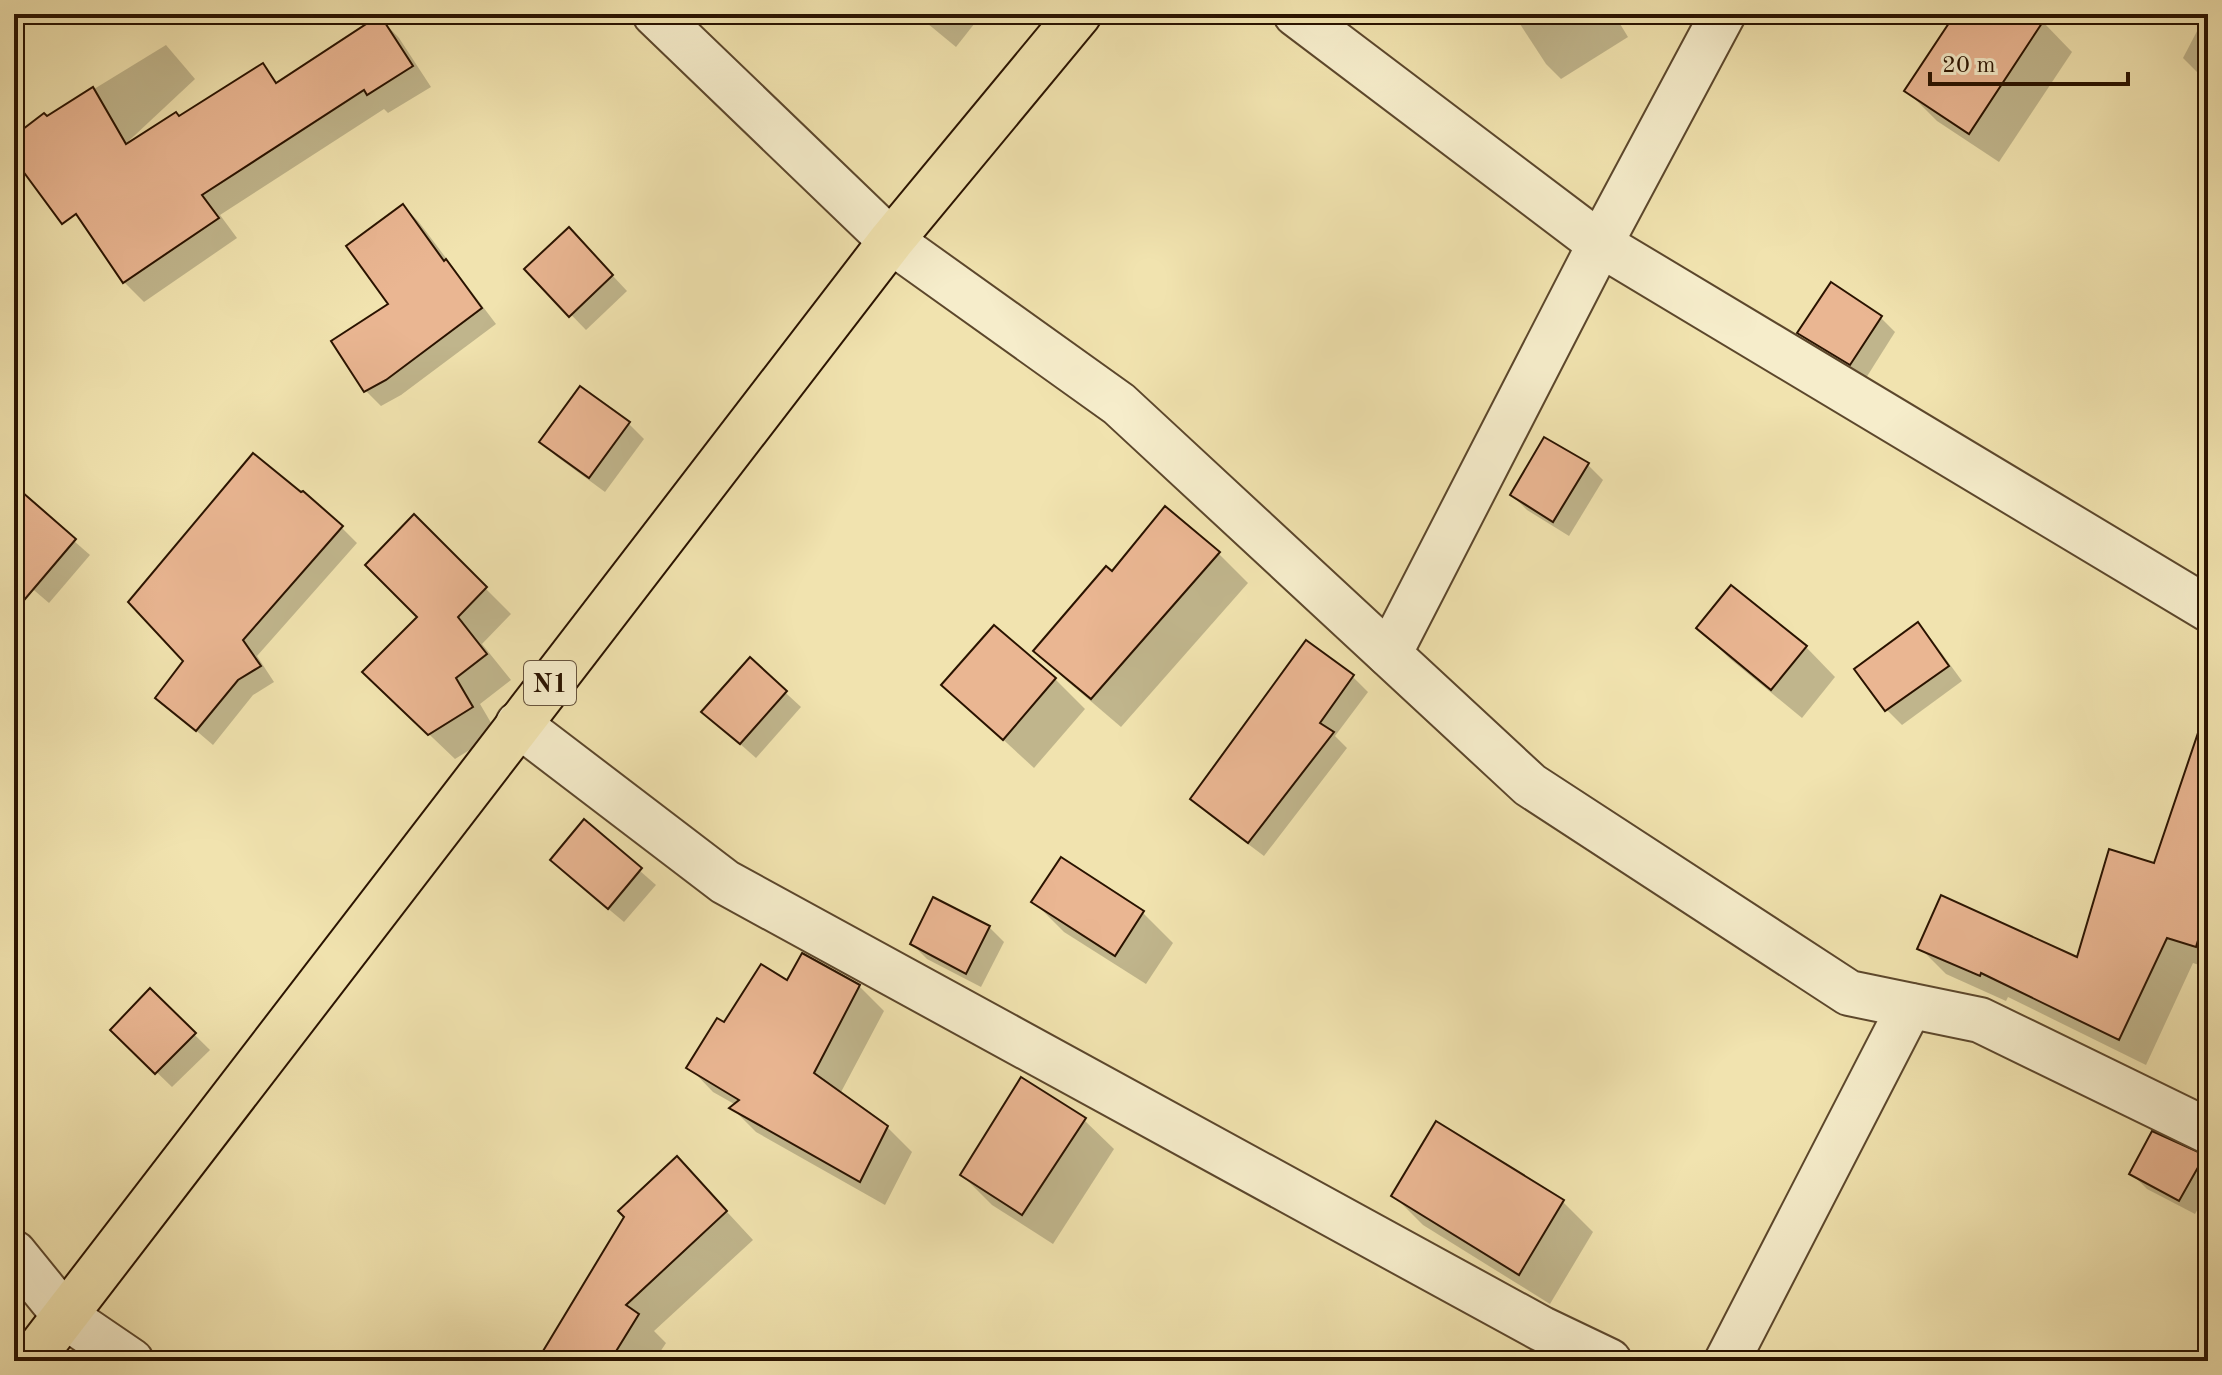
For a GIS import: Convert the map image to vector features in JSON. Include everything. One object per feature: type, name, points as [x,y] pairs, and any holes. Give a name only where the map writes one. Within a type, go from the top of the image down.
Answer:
[{"type":"main road","name":"N1","points":[[30,1361],[891,241],[1079,14]]},
{"type":"street","points":[[655,14],[891,241],[1119,404],[1530,785],[1849,993],[1980,1020],[2208,1131]]},
{"type":"street","points":[[1296,14],[1600,244],[2208,609]]},
{"type":"street","points":[[1389,654],[1600,244],[1723,14]]},
{"type":"street","points":[[518,724],[725,882],[1542,1329],[1609,1361]]},
{"type":"street","points":[[1727,1361],[1910,1006]]},
{"type":"street","points":[[14,1253],[65,1316],[131,1361]]},
{"type":"building","points":[[1955,14],[2048,14],[1969,134],[1904,91]]},
{"type":"building","points":[[380,15],[413,66],[367,95],[364,90],[202,195],[219,218],[123,283],[76,214],[62,224],[14,159],[14,136],[44,113],[47,116],[93,87],[126,144],[176,112],[179,116],[263,63],[276,83]]},
{"type":"building","points":[[403,204],[482,308],[386,380],[364,392],[331,341],[388,304],[346,246]]},
{"type":"building","points":[[569,227],[613,275],[569,317],[524,269]]},
{"type":"building","points":[[1831,282],[1882,316],[1850,365],[1797,333]]},
{"type":"building","points":[[580,386],[630,422],[589,478],[539,442]]},
{"type":"building","points":[[1544,437],[1589,463],[1553,522],[1510,495]]},
{"type":"building","points":[[253,453],[343,526],[243,640],[261,666],[238,680],[196,731],[155,698],[183,661],[128,602]]},
{"type":"building","points":[[14,485],[76,539],[14,612]]},
{"type":"building","points":[[1165,506],[1220,552],[1091,699],[1033,651],[1106,566],[1112,571]]},
{"type":"building","points":[[414,514],[487,587],[458,617],[487,654],[456,678],[473,707],[428,735],[362,672],[417,617],[365,565]]},
{"type":"building","points":[[1731,585],[1807,646],[1771,690],[1696,628]]},
{"type":"building","points":[[1918,622],[1949,666],[1885,711],[1854,669]]},
{"type":"building","points":[[994,625],[1056,678],[1003,740],[941,685]]},
{"type":"building","points":[[1306,640],[1354,675],[1320,723],[1334,732],[1248,843],[1190,799]]},
{"type":"building","points":[[750,657],[787,691],[740,744],[701,712]]},
{"type":"building","points":[[2199,730],[2208,732],[2208,907],[2196,947],[2167,938],[2119,1040],[1981,973],[1980,976],[1917,949],[1941,895],[2077,957],[2109,849],[2154,863]]},
{"type":"building","points":[[584,819],[642,868],[608,909],[550,860]]},
{"type":"building","points":[[1061,857],[1144,911],[1115,956],[1031,902]]},
{"type":"building","points":[[933,897],[990,926],[966,974],[910,944]]},
{"type":"building","points":[[802,953],[860,985],[814,1073],[888,1126],[860,1182],[729,1108],[739,1100],[686,1068],[717,1018],[724,1022],[761,964],[787,980]]},
{"type":"building","points":[[150,988],[196,1033],[155,1074],[110,1030]]},
{"type":"building","points":[[1021,1077],[1086,1118],[1022,1215],[960,1175]]},
{"type":"building","points":[[1436,1121],[1564,1200],[1519,1275],[1391,1196]]},
{"type":"building","points":[[2152,1131],[2205,1155],[2179,1201],[2129,1174]]},
{"type":"building","points":[[677,1156],[727,1211],[626,1305],[639,1314],[610,1361],[537,1361],[624,1217],[618,1211]]}]
